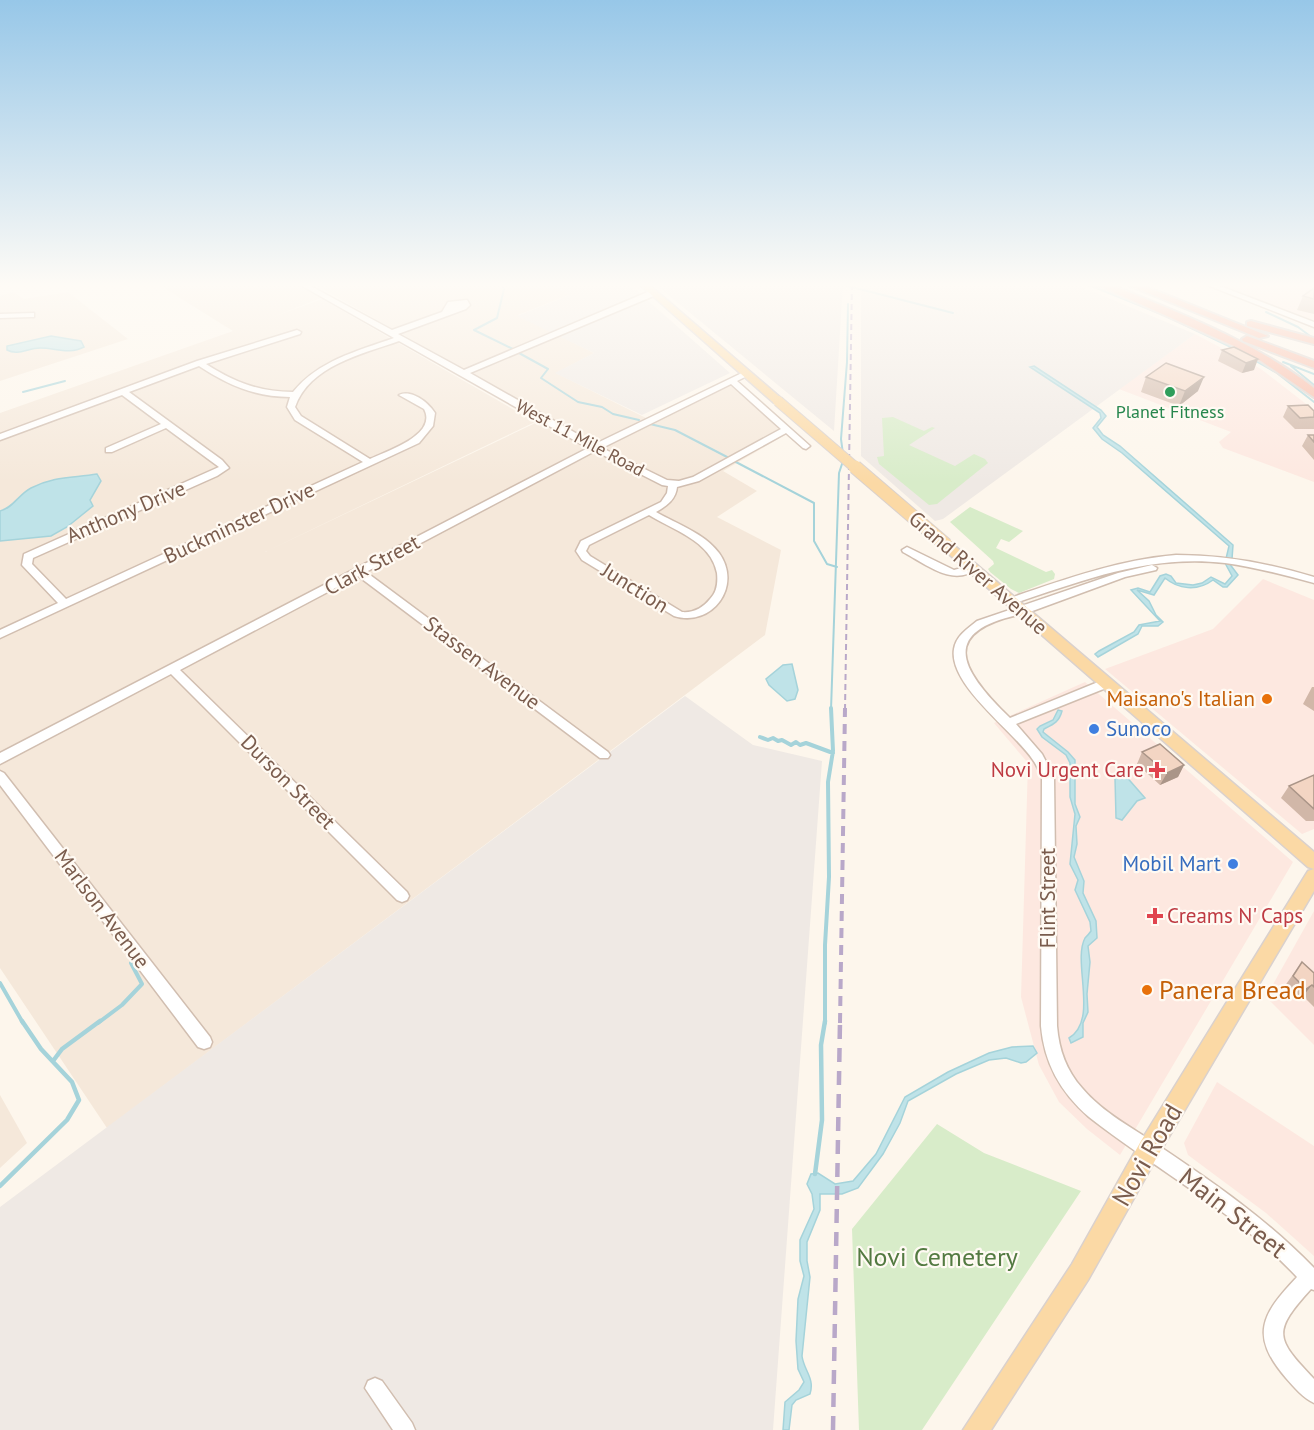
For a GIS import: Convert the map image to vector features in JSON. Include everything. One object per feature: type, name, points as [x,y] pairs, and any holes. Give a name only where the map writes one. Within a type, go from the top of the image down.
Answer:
[{"type":"highway","points":[[1249,350],[1281,368],[1314,394]]},
{"type":"highway","points":[[1275,350],[1314,365]]},
{"type":"highway","points":[[1296,350],[1314,357]]},
{"type":"main road","name":"Grand River Avenue","points":[[719,350],[1314,862]]},
{"type":"main road","name":"Novi Road","points":[[976,1430],[1080,1272],[1149,1149],[1314,876]]},
{"type":"street","points":[[0,437],[242,350]]},
{"type":"street","points":[[370,463],[298,418],[291,407],[294,394],[309,379],[376,350]]},
{"type":"street","name":"West 11 Mile Road","points":[[421,350],[595,448],[673,484]]},
{"type":"street","points":[[464,373],[519,350]]},
{"type":"street","points":[[200,363],[231,383],[248,390],[294,394]]},
{"type":"street","name":"Clark Street","points":[[0,759],[595,448],[746,373]]},
{"type":"street","points":[[731,380],[806,446]]},
{"type":"street","points":[[109,450],[167,424],[123,392]]},
{"type":"street","name":"Buckminster Drive","points":[[0,634],[416,441],[431,423],[428,408],[421,401],[403,395]]},
{"type":"street","name":"Anthony Drive","points":[[65,604],[27,565],[28,556],[224,468],[167,424]]},
{"type":"street","points":[[650,512],[669,498],[673,484],[696,479],[787,429]]},
{"type":"street","name":"Junction","points":[[650,512],[709,547],[717,556],[722,569],[723,583],[720,592],[708,607],[697,613],[684,616],[678,614],[586,558],[580,551],[582,546],[619,525],[650,512]]},
{"type":"street","points":[[907,550],[951,573],[956,574],[972,568]]},
{"type":"street","points":[[1018,607],[1128,564],[1166,559],[1257,568],[1314,580]]},
{"type":"street","points":[[1018,607],[1122,575],[1200,561]]},
{"type":"street","points":[[1257,568],[1314,589]]},
{"type":"street","name":"Stassen Avenue","points":[[360,572],[604,755]]},
{"type":"street","name":"Flint Street","points":[[1018,607],[980,625],[967,634],[961,646],[959,659],[963,675],[1038,757],[1048,777],[1050,1046],[1066,1080],[1079,1097],[1107,1121],[1149,1149]]},
{"type":"street","name":"Durson Street","points":[[173,669],[402,896]]},
{"type":"street","points":[[1008,723],[1107,683]]},
{"type":"street","name":"Marlson Avenue","points":[[0,776],[204,1042]]},
{"type":"street","name":"Main Street","points":[[1149,1149],[1250,1222],[1282,1248],[1312,1279]]},
{"type":"street","points":[[1312,1279],[1280,1312],[1271,1328],[1272,1342],[1279,1356],[1314,1393]]},
{"type":"street","points":[[375,1388],[405,1430]]},
{"type":"shaded area","points":[[0,350],[95,350],[0,381]]},
{"type":"shaded area","points":[[180,350],[410,350],[535,422],[265,552],[548,417],[430,350],[587,350],[594,353],[556,373],[650,420],[731,380],[790,432],[723,471],[757,491],[717,517],[781,550],[765,635],[107,1128],[0,968],[0,413]]},
{"type":"shaded area","points":[[587,350],[704,350],[730,373],[642,415],[555,373],[594,353]]},
{"type":"shaded area","points":[[735,350],[839,350],[834,431]]},
{"type":"shaded area","points":[[861,350],[1174,350],[943,519],[935,521],[861,456]]},
{"type":"shaded area","points":[[1173,350],[1225,350],[1261,369],[1314,410],[1314,482],[1223,448],[1219,442],[1231,432],[1119,389]]},
{"type":"shaded area","points":[[1263,579],[1314,600],[1314,829],[1302,834],[1105,669],[1213,629]]},
{"type":"shaded area","points":[[1085,682],[1293,862],[1120,1155],[1087,1129],[1059,1102],[1039,1065],[1021,997],[1028,763],[994,723]]},
{"type":"shaded area","points":[[685,696],[753,745],[822,761],[773,1430],[0,1430],[0,1207]]},
{"type":"shaded area","points":[[1314,911],[1314,1045],[1266,997]]},
{"type":"shaded area","points":[[1217,1082],[1314,1146],[1314,1256],[1266,1213],[1188,1155],[1184,1143]]},
{"type":"shaded area","points":[[0,1095],[27,1143],[0,1168]]},
{"type":"green space","points":[[893,417],[924,431],[935,428],[909,445],[955,466],[974,454],[988,463],[937,504],[929,505],[879,464],[877,457],[884,456],[882,418]]},
{"type":"green space","points":[[970,507],[1023,531],[1009,542],[1001,539],[996,548],[1046,572],[1052,570],[1055,574],[1054,579],[1019,593],[990,572],[988,569],[994,564],[993,561],[950,522]]},
{"type":"green space","name":"Novi Cemetery","points":[[937,1124],[984,1153],[1081,1191],[922,1430],[859,1430],[852,1229]]},
{"type":"water","points":[[7,350],[29,350],[19,352]]},
{"type":"water","points":[[1034,366],[1101,410],[1106,416],[1097,427],[1103,435],[1120,446],[1233,545],[1232,559],[1229,563],[1238,575],[1227,587],[1213,580],[1201,586],[1188,588],[1176,585],[1165,578],[1154,595],[1137,590],[1149,601],[1156,615],[1163,622],[1158,626],[1142,626],[1138,634],[1098,657],[1095,654],[1134,632],[1139,625],[1160,621],[1131,590],[1138,588],[1150,592],[1160,576],[1166,574],[1171,576],[1176,583],[1193,585],[1202,583],[1211,577],[1225,584],[1232,576],[1225,563],[1229,546],[1122,453],[1102,439],[1093,428],[1101,418],[1100,413],[1030,367]]},
{"type":"water","points":[[97,474],[101,481],[90,500],[93,506],[67,527],[51,536],[0,541],[0,511],[9,507],[27,491],[56,479]]},
{"type":"water","points":[[792,664],[798,690],[795,699],[787,701],[769,685],[766,679],[783,665]]},
{"type":"water","points":[[1058,710],[1062,711],[1058,720],[1043,732],[1075,760],[1075,804],[1080,817],[1076,826],[1077,844],[1074,857],[1084,881],[1083,893],[1096,921],[1097,938],[1088,946],[1090,962],[1088,1012],[1083,1023],[1083,1037],[1071,1043],[1069,1038],[1078,1030],[1082,1018],[1084,1005],[1082,948],[1085,938],[1091,931],[1090,922],[1075,890],[1078,880],[1070,864],[1075,814],[1070,797],[1070,763],[1066,755],[1042,737],[1037,729],[1053,720]]},
{"type":"water","points":[[1117,774],[1124,774],[1145,798],[1137,801],[1122,820],[1116,818],[1115,778]]},
{"type":"water","points":[[1033,1046],[1037,1053],[1026,1062],[1021,1063],[1006,1058],[989,1060],[956,1074],[908,1101],[900,1123],[883,1154],[858,1188],[842,1194],[820,1194],[820,1210],[807,1242],[810,1277],[802,1356],[811,1388],[810,1394],[796,1400],[792,1405],[789,1430],[783,1430],[785,1402],[799,1390],[804,1382],[798,1369],[796,1341],[798,1299],[804,1276],[800,1261],[800,1240],[814,1209],[812,1194],[807,1184],[811,1174],[818,1173],[835,1184],[853,1181],[876,1154],[905,1097],[948,1072],[989,1053],[1012,1047]]},
{"type":"building","points":[[1222,350],[1239,350],[1258,359],[1246,363]]},
{"type":"building","points":[[1166,363],[1204,377],[1185,391],[1146,377]]},
{"type":"building","points":[[1308,405],[1314,411],[1314,417],[1300,418],[1288,406]]},
{"type":"building","points":[[1160,744],[1184,765],[1167,773],[1142,752]]},
{"type":"building","points":[[1314,775],[1314,809],[1289,786]]},
{"type":"building","points":[[1302,962],[1314,973],[1314,987],[1312,985],[1306,989],[1293,976]]},
{"type":"waterway","points":[[843,454],[841,439],[847,350]]},
{"type":"waterway","points":[[519,353],[548,369],[541,378],[578,402],[602,407],[613,414],[639,420]]},
{"type":"waterway","points":[[1254,360],[1277,373],[1314,402]]},
{"type":"waterway","points":[[1283,362],[1314,374]]},
{"type":"waterway","points":[[1291,366],[1314,385]]},
{"type":"waterway","points":[[23,392],[65,381]]},
{"type":"waterway","points":[[650,424],[675,430],[729,458]]},
{"type":"waterway","points":[[734,461],[814,503],[814,541],[827,564],[836,567]]},
{"type":"waterway","points":[[836,567],[839,473],[843,461]]},
{"type":"waterway","points":[[831,709],[836,567]]},
{"type":"waterway","points":[[831,709],[833,753]]},
{"type":"waterway","points":[[760,737],[768,740],[773,738],[778,741],[782,740],[791,745],[796,742],[800,745],[806,743],[833,753]]},
{"type":"waterway","points":[[825,1021],[825,945],[829,877],[828,782],[833,753]]},
{"type":"waterway","points":[[98,1023],[122,1005],[142,984],[131,963]]},
{"type":"waterway","points":[[0,983],[23,1023]]},
{"type":"waterway","points":[[0,1186],[67,1120],[79,1100],[72,1082],[41,1049],[22,1021]]},
{"type":"waterway","points":[[53,1061],[62,1049],[100,1021]]},
{"type":"waterway","points":[[815,1174],[822,1120],[821,1045],[825,1021]]},
{"type":"railway","points":[[845,710],[851,350]]},
{"type":"railway","points":[[840,1023],[845,708]]},
{"type":"railway","points":[[833,1430],[840,1021]]},
{"type":"place","name":"Planet Fitness","points":[[1170,392]]},
{"type":"place","name":"Maisano's Italian","points":[[1267,699]]},
{"type":"place","name":"Sunoco","points":[[1094,729]]},
{"type":"place","name":"Novi Urgent Care","points":[[1157,770]]},
{"type":"place","name":"Mobil Mart","points":[[1233,864]]},
{"type":"place","name":"Creams N' Caps","points":[[1155,916]]},
{"type":"place","name":"Panera Bread","points":[[1147,990]]}]
